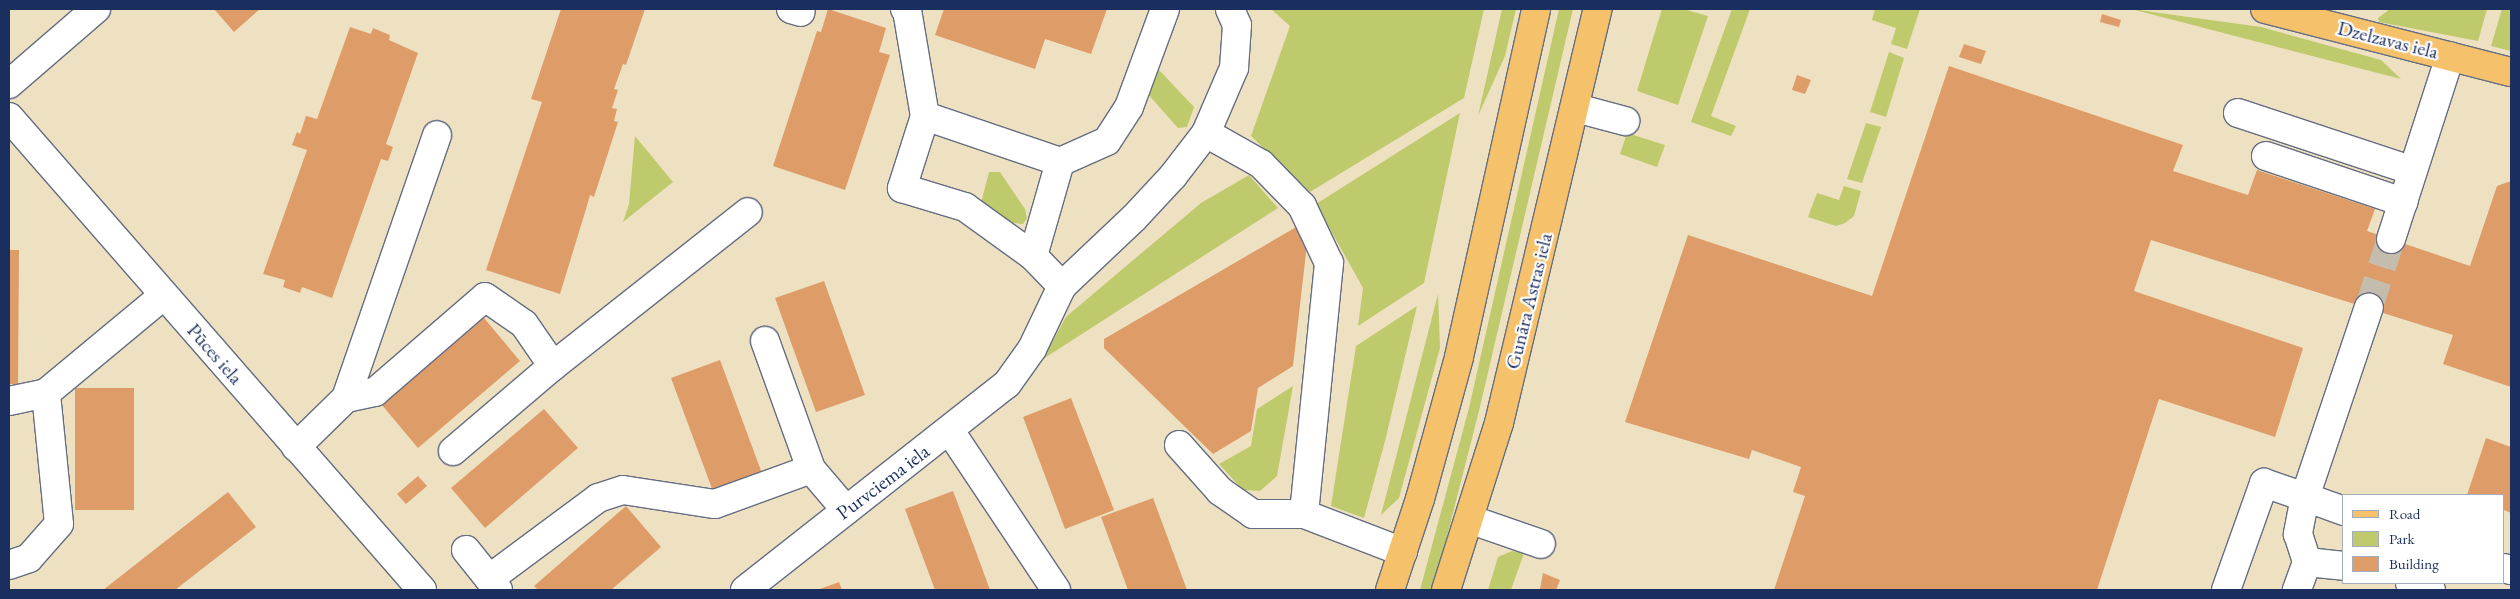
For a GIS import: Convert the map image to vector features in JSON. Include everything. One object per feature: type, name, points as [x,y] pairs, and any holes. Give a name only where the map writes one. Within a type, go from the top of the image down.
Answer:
[{"type":"main road","points":[[1390,590],[1403,552],[1459,357],[1536,9]]},
{"type":"main road","name":"Gunāra Astras iela","points":[[1446,590],[1499,423],[1576,108],[1598,9]]},
{"type":"main road","name":"Dzelzavas iela","points":[[2265,9],[2511,72]]},
{"type":"street","points":[[9,84],[96,9]]},
{"type":"street","points":[[904,9],[907,10],[925,116],[902,188],[964,207],[1033,256],[1062,286],[1134,218],[1173,176],[1206,133],[1234,68],[1237,25],[1230,9]]},
{"type":"street","points":[[925,116],[1060,162],[1107,141],[1129,106],[1165,9]]},
{"type":"street","points":[[2391,239],[2450,56]]},
{"type":"street","points":[[1576,108],[1625,121]]},
{"type":"street","points":[[2238,113],[2413,171]]},
{"type":"street","name":"Pūces iela","points":[[9,117],[422,590]]},
{"type":"street","points":[[1206,133],[1261,164],[1302,206],[1329,263],[1304,514]]},
{"type":"street","points":[[296,447],[346,398],[437,135]]},
{"type":"street","points":[[2266,156],[2403,202]]},
{"type":"street","points":[[1033,256],[1060,162]]},
{"type":"street","points":[[453,451],[553,366],[748,212]]},
{"type":"street","name":"Purvciema iela","points":[[745,590],[950,431],[1007,384],[1032,349],[1062,286]]},
{"type":"street","points":[[9,401],[46,393],[164,295]]},
{"type":"street","points":[[346,398],[375,392],[485,297],[524,324],[553,366]]},
{"type":"street","points":[[2298,590],[2307,562],[2298,534],[2305,497],[2369,307]]},
{"type":"street","points":[[765,341],[811,469],[846,510]]},
{"type":"street","points":[[9,565],[29,558],[59,524],[46,393]]},
{"type":"street","points":[[950,431],[1056,590]]},
{"type":"street","points":[[1179,445],[1220,491],[1252,514],[1304,514],[1403,552]]},
{"type":"street","points":[[466,550],[494,585],[598,498],[623,490],[715,504],[811,469]]},
{"type":"street","points":[[2226,590],[2264,483],[2342,510]]},
{"type":"street","points":[[1470,519],[1541,544]]},
{"type":"street","points":[[2307,562],[2342,566]]},
{"type":"street","points":[[2413,584],[2430,590]]},
{"type":"green space","points":[[1271,9],[1484,9],[1464,98],[1310,192],[1251,136],[1290,26]]},
{"type":"green space","points":[[1502,9],[1516,9],[1505,56],[1478,116]]},
{"type":"green space","points":[[1559,9],[1573,9],[1479,411],[1434,587],[1433,590],[1420,590],[1469,408]]},
{"type":"green space","points":[[1662,9],[1683,9],[1708,16],[1678,105],[1637,91]]},
{"type":"green space","points":[[1732,9],[1750,9],[1711,116],[1736,126],[1731,136],[1691,122]]},
{"type":"green space","points":[[1875,9],[1920,9],[1907,49],[1891,44],[1896,28],[1872,20]]},
{"type":"green space","points":[[2131,9],[2261,27],[2381,60],[2401,79]]},
{"type":"green space","points":[[2390,9],[2487,9],[2478,41],[2379,22],[2378,18]]},
{"type":"green space","points":[[2502,9],[2511,9],[2511,51],[2491,46]]},
{"type":"green space","points":[[1889,52],[1904,58],[1886,117],[1870,112]]},
{"type":"green space","points":[[1158,69],[1194,107],[1187,127],[1178,128],[1146,92]]},
{"type":"green space","points":[[1460,113],[1424,283],[1358,326],[1363,288],[1316,204]]},
{"type":"green space","points":[[1866,123],[1881,127],[1862,183],[1847,179]]},
{"type":"green space","points":[[1627,133],[1665,145],[1657,167],[1620,154]]},
{"type":"green space","points":[[635,136],[673,182],[623,222],[629,204]]},
{"type":"green space","points":[[989,172],[1000,172],[1025,209],[1027,218],[1023,224],[1006,222],[981,203]]},
{"type":"green space","points":[[1249,175],[1278,208],[1043,359],[1066,317],[1201,203]]},
{"type":"green space","points":[[1844,186],[1861,191],[1854,216],[1845,223],[1836,226],[1808,217],[1817,193],[1839,200]]},
{"type":"green space","points":[[1438,294],[1440,348],[1399,498],[1381,515]]},
{"type":"green space","points":[[1417,306],[1385,441],[1364,518],[1331,506],[1356,346]]},
{"type":"green space","points":[[1293,386],[1277,476],[1260,491],[1243,490],[1219,464],[1251,446],[1257,409]]},
{"type":"green space","points":[[1512,551],[1524,553],[1511,590],[1488,590],[1498,557]]},
{"type":"building","points":[[214,9],[260,9],[234,32]]},
{"type":"building","points":[[561,9],[645,9],[626,65],[623,64],[614,89],[618,90],[612,108],[617,109],[614,121],[618,122],[594,197],[590,195],[560,294],[486,270],[542,102],[531,99]]},
{"type":"building","points":[[828,9],[886,28],[879,52],[890,55],[845,190],[773,166],[817,31],[821,32]]},
{"type":"building","points":[[944,9],[1107,9],[1091,54],[1045,39],[1035,69],[935,35]]},
{"type":"building","points":[[2102,14],[2121,20],[2119,27],[2100,22]]},
{"type":"building","points":[[350,27],[371,34],[373,28],[390,35],[389,40],[418,53],[386,144],[393,147],[388,161],[381,159],[332,298],[302,287],[300,293],[283,287],[285,280],[263,274],[307,150],[292,145],[297,132],[300,134],[306,116],[317,119]]},
{"type":"building","points":[[1964,44],[1986,51],[1981,64],[1959,57]]},
{"type":"building","points":[[1949,66],[2183,145],[2173,171],[2248,195],[2257,170],[2375,209],[2367,231],[2470,266],[2497,186],[2511,181],[2511,387],[2443,364],[2453,335],[2151,240],[2134,291],[2303,348],[2275,437],[2159,399],[2097,590],[1774,590],[1805,496],[1793,492],[1801,467],[1752,450],[1749,459],[1625,422],[1688,235],[1872,296]]},
{"type":"building","points":[[1797,75],[1811,80],[1805,94],[1792,90]]},
{"type":"building","points":[[1298,226],[1307,244],[1293,366],[1258,388],[1251,431],[1213,454],[1104,348],[1104,339]]},
{"type":"building","points":[[9,250],[19,250],[18,384],[9,384]]},
{"type":"building","points":[[824,281],[865,395],[816,412],[775,298]]},
{"type":"building","points":[[484,318],[520,361],[418,448],[382,405]]},
{"type":"building","points":[[720,360],[763,476],[714,494],[671,378]]},
{"type":"building","points":[[75,388],[134,388],[134,510],[75,510]]},
{"type":"building","points":[[1071,398],[1114,510],[1065,529],[1023,417]]},
{"type":"building","points":[[544,409],[578,448],[485,528],[451,488]]},
{"type":"building","points":[[2486,438],[2511,447],[2511,513],[2505,510],[2505,494],[2467,494]]},
{"type":"building","points":[[418,476],[427,486],[406,504],[397,494]]},
{"type":"building","points":[[953,491],[990,590],[935,590],[905,509]]},
{"type":"building","points":[[228,492],[256,527],[175,590],[103,590]]},
{"type":"building","points":[[1153,498],[1187,590],[1128,590],[1101,517]]},
{"type":"building","points":[[626,506],[661,547],[611,590],[538,590],[534,586]]},
{"type":"building","points":[[1543,573],[1560,580],[1556,590],[1540,589]]},
{"type":"building","points":[[839,582],[842,590],[817,590]]},
{"type":"tunnel","points":[[2369,307],[2391,239]]}]
